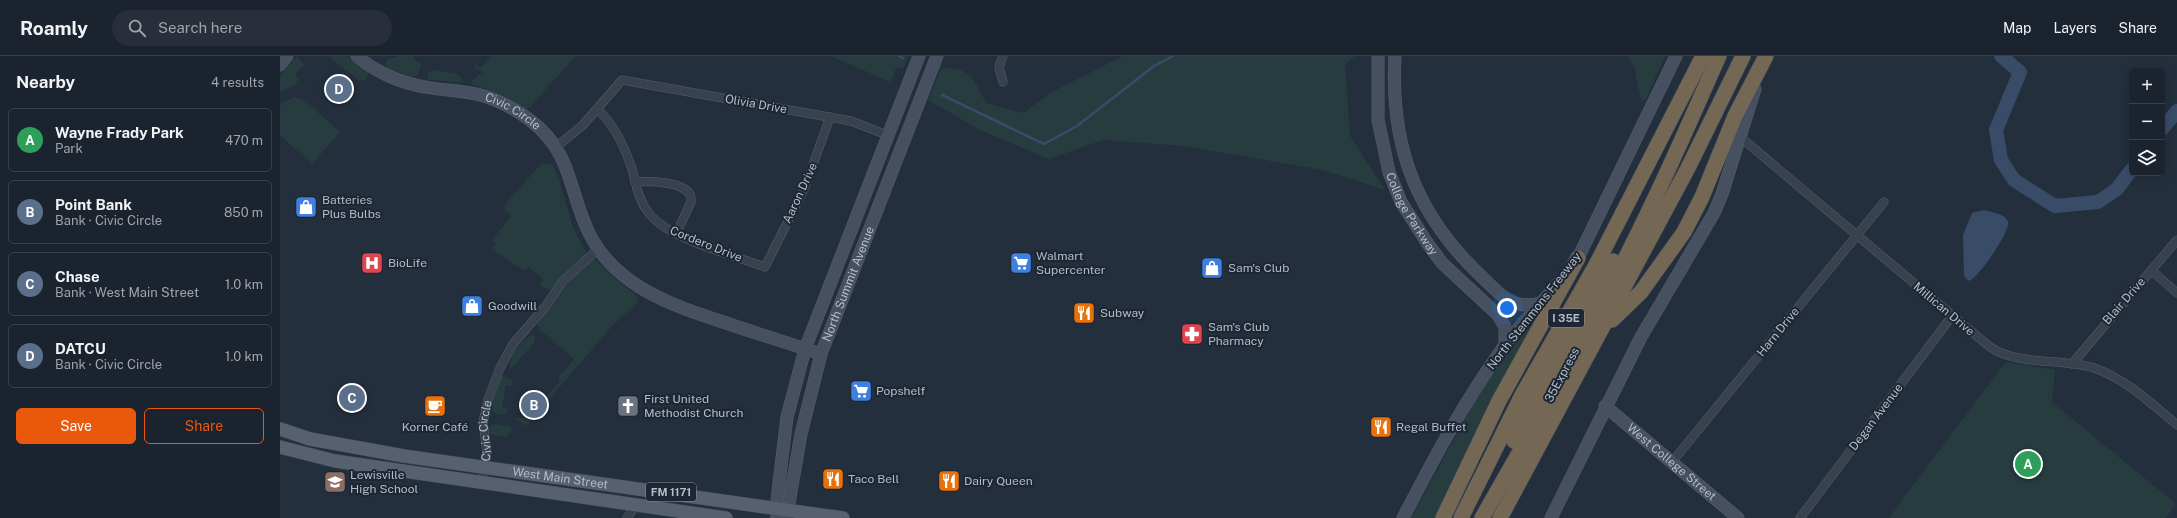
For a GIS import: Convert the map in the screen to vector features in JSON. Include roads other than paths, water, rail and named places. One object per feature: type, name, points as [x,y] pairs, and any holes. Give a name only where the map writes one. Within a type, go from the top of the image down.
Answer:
[{"type":"highway","name":"North Stemmons Freeway","points":[[1461,518],[1522,397],[1596,265],[1703,56]]},
{"type":"highway","points":[[1681,142],[1718,56]]},
{"type":"highway","points":[[1681,142],[1709,98],[1729,56]]},
{"type":"highway","name":"I 35E","points":[[1500,518],[1602,331],[1688,168],[1743,56]]},
{"type":"highway","points":[[1602,331],[1640,292],[1684,232],[1702,196],[1735,116],[1766,56]]},
{"type":"highway","points":[[1491,502],[1515,441],[1572,331],[1613,261],[1668,148],[1672,119]]},
{"type":"highway","name":"35Express","points":[[1482,518],[1619,270],[1681,142]]},
{"type":"highway","points":[[1443,518],[1499,401],[1578,258]]},
{"type":"main road","points":[[280,65],[288,56]]},
{"type":"main road","name":"Civic Circle","points":[[357,56],[366,64],[391,77],[424,87],[484,96],[510,106],[531,121],[551,140],[567,166],[582,218],[598,249],[609,262],[632,283],[670,304],[821,354]]},
{"type":"main road","name":"North Summit Avenue","points":[[781,513],[787,417],[805,349],[919,56]]},
{"type":"main road","name":"North Summit Avenue","points":[[781,513],[821,354],[937,56]]},
{"type":"main road","name":"College Parkway","points":[[1378,56],[1378,120],[1389,172],[1401,202],[1442,262],[1498,315],[1505,327],[1505,344]]},
{"type":"main road","name":"College Parkway","points":[[1395,56],[1394,81],[1400,138],[1407,165],[1425,207],[1435,224],[1453,248],[1504,298],[1515,304],[1528,306],[1542,303]]},
{"type":"main road","name":"North Stemmons Freeway","points":[[1403,518],[1448,432],[1505,344],[1542,303],[1578,258],[1676,56]]},
{"type":"main road","points":[[1551,518],[1605,406],[1645,331],[1714,213],[1722,194],[1739,136],[1766,56]]},
{"type":"main road","points":[[888,135],[908,132]]},
{"type":"main road","points":[[1410,216],[1425,207]]},
{"type":"main road","name":"West College Street","points":[[1605,406],[1738,518]]},
{"type":"main road","name":"West Main Street","points":[[280,429],[310,439],[349,447],[781,513],[843,518]]},
{"type":"main road","name":"West Main Street","points":[[280,447],[335,461],[726,518]]},
{"type":"street","points":[[1003,56],[999,67],[1003,82]]},
{"type":"street","name":"Olivia Drive","points":[[596,109],[622,80],[860,123],[888,135]]},
{"type":"street","points":[[556,148],[574,134],[596,109]]},
{"type":"street","name":"Cordero Drive","points":[[596,109],[619,138],[639,195],[647,212],[658,223],[676,234],[765,267]]},
{"type":"street","name":"Aaron Drive","points":[[765,267],[805,187],[830,117]]},
{"type":"street","name":"Millican Drive","points":[[1739,136],[1998,353],[2094,368],[2114,377],[2147,400],[2177,425]]},
{"type":"street","points":[[635,182],[654,182],[680,186],[688,191],[691,196],[691,202],[676,234]]},
{"type":"street","name":"Harn Drive","points":[[1672,462],[1884,202]]},
{"type":"street","name":"Blair Drive","points":[[2072,364],[2177,240]]},
{"type":"street","name":"Civic Circle","points":[[482,482],[487,452],[483,422],[488,400],[500,368],[513,344],[545,306],[562,282],[598,249]]},
{"type":"street","points":[[2151,270],[2177,293]]},
{"type":"street","name":"Degan Avenue","points":[[1800,518],[1952,316]]},
{"type":"street","points":[[627,518],[636,505]]},
{"type":"water","points":[[1984,210],[1998,214],[2007,219],[2007,227],[1993,254],[1980,272],[1969,281],[1964,276],[1963,235],[1972,213]]},
{"type":"waterway","points":[[899,56],[903,58]]},
{"type":"waterway","points":[[942,95],[1044,144],[1077,126],[1154,66],[1173,56]]},
{"type":"waterway","points":[[2001,56],[2020,72],[1996,130],[2001,160],[2014,180],[2055,206],[2098,202],[2117,189],[2129,173]]},
{"type":"waterway","points":[[2165,125],[2177,111]]},
{"type":"place","name":"DATCU","points":[[339,89]]},
{"type":"place","name":"Batteries Plus Bulbs","points":[[306,207]]},
{"type":"place","name":"BioLife","points":[[372,263]]},
{"type":"place","name":"Walmart Supercenter","points":[[1021,263]]},
{"type":"place","name":"Sam's Club","points":[[1212,268]]},
{"type":"place","name":"Goodwill","points":[[472,306]]},
{"type":"place","name":"Subway","points":[[1084,313]]},
{"type":"place","name":"Sam's Club Pharmacy","points":[[1192,334]]},
{"type":"place","name":"Popshelf","points":[[861,391]]},
{"type":"place","name":"Chase","points":[[352,398]]},
{"type":"place","name":"Point Bank","points":[[534,405]]},
{"type":"place","name":"Korner Café","points":[[435,406]]},
{"type":"place","name":"First United Methodist Church","points":[[628,406]]},
{"type":"place","name":"Regal Buffet","points":[[1381,427]]},
{"type":"place","name":"Wayne Frady Park","points":[[2028,464]]},
{"type":"place","name":"Taco Bell","points":[[833,479]]},
{"type":"place","name":"Dairy Queen","points":[[949,481]]},
{"type":"place","name":"Lewisville High School","points":[[335,482]]}]
